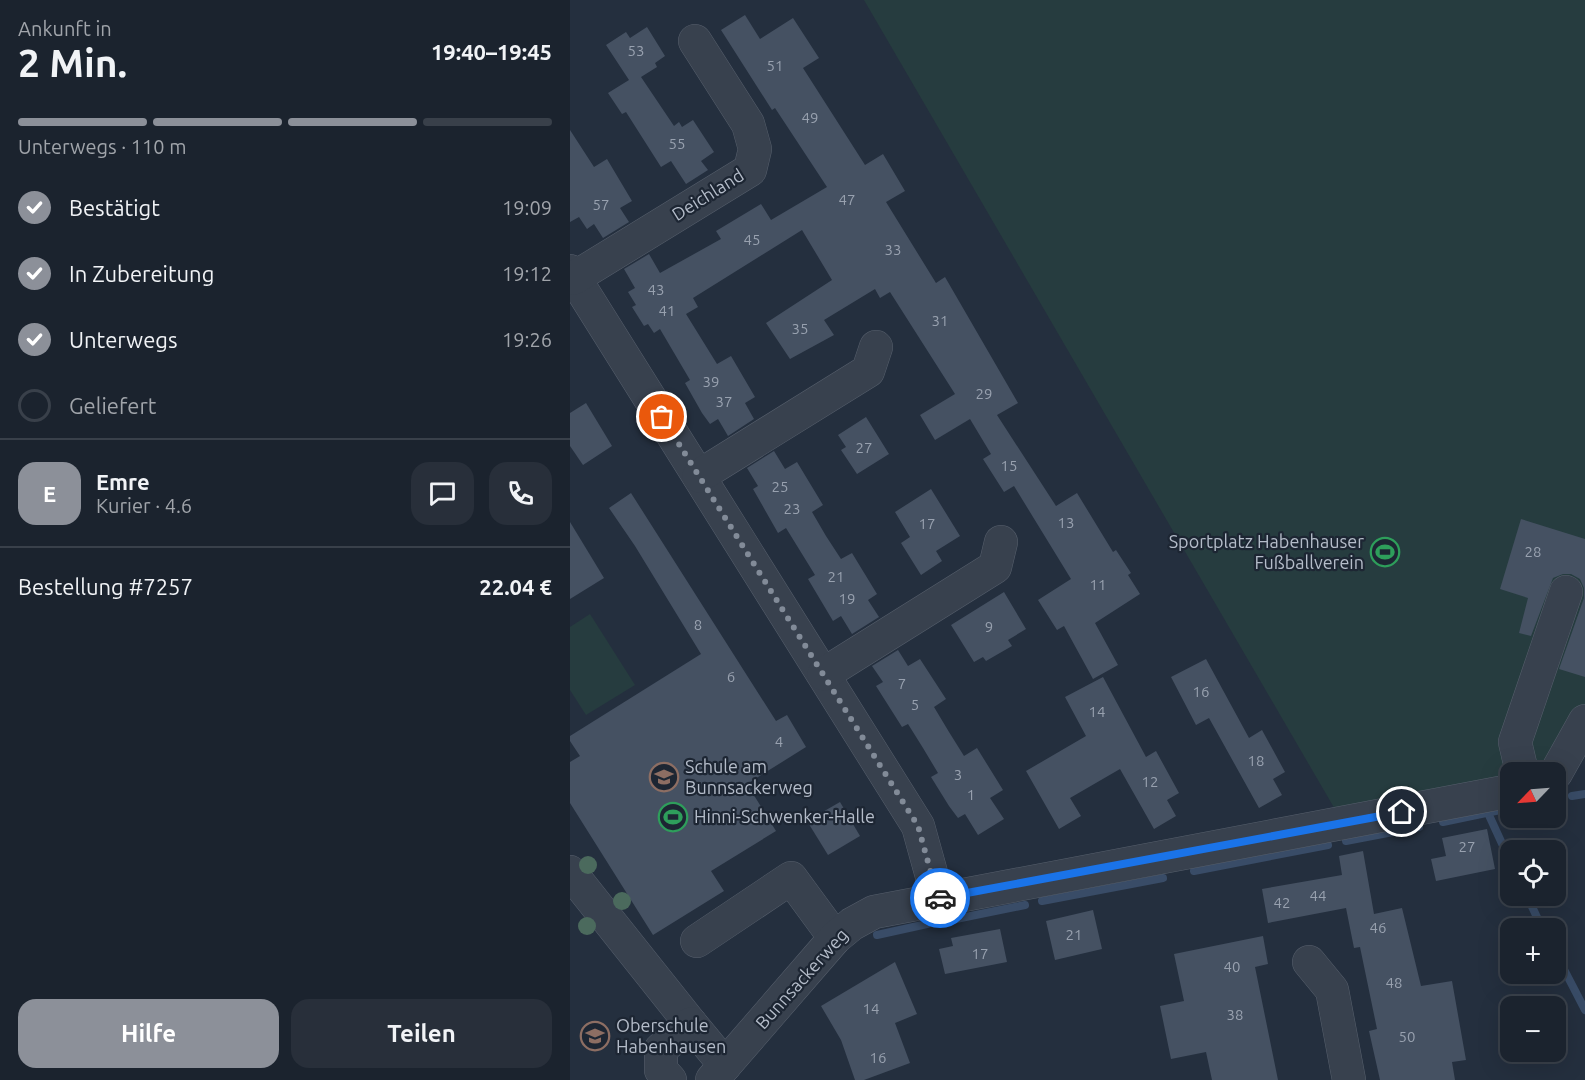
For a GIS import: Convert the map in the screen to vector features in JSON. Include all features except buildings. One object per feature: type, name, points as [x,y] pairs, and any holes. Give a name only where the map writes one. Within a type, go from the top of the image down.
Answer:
[{"type":"street","name":"Deichland","points":[[695,41],[748,124],[755,149],[750,170],[572,275],[918,826],[938,898]]},
{"type":"street","points":[[699,476],[868,371],[876,347]]},
{"type":"street","points":[[824,674],[995,567],[1001,542]]},
{"type":"street","points":[[1520,762],[1515,742],[1566,592]]},
{"type":"street","points":[[1562,762],[1585,721]]},
{"type":"street","points":[[1566,781],[1585,777]]},
{"type":"street","name":"Bunnsackerweg","points":[[719,1073],[835,938],[852,924],[874,912],[1500,793]]},
{"type":"street","points":[[570,872],[691,1024],[719,1073]]},
{"type":"street","points":[[697,941],[791,878],[835,938]]},
{"type":"street","points":[[1309,962],[1332,990],[1349,1080]]},
{"type":"street","points":[[670,1080],[661,1070],[661,1049],[691,1024]]},
{"type":"green space","name":"Sportplatz Habenhauser Fußballverein","points":[[864,0],[1585,0],[1585,756],[1581,763],[1566,766],[1566,762],[1500,762],[1500,779],[1336,811]]},
{"type":"green space","points":[[590,614],[635,685],[586,715],[570,690],[570,627]]},
{"type":"waterway","points":[[1572,796],[1585,794]]},
{"type":"waterway","points":[[1443,822],[1500,810]]},
{"type":"waterway","points":[[1488,813],[1500,840]]},
{"type":"waterway","points":[[1346,841],[1419,827]]},
{"type":"waterway","points":[[1194,871],[1328,845]]},
{"type":"waterway","points":[[1042,901],[1163,878]]},
{"type":"waterway","points":[[951,920],[1025,905]]},
{"type":"waterway","points":[[1532,906],[1537,918]]},
{"type":"waterway","points":[[877,935],[927,924]]},
{"type":"waterway","points":[[1566,973],[1585,1010]]},
{"type":"way so far","points":[[662,417],[918,826],[938,898],[940,898]]},
{"type":"place","name":"Sportplatz Habenhauser Fußballverein","points":[[1385,552]]},
{"type":"place","name":"Schule am Bunnsackerweg","points":[[664,777]]},
{"type":"place","name":"Hinni-Schwenker-Halle","points":[[673,817]]},
{"type":"place","name":"Oberschule Habenhausen","points":[[595,1036]]},
{"type":"route","points":[[940,898],[1402,812]]}]
